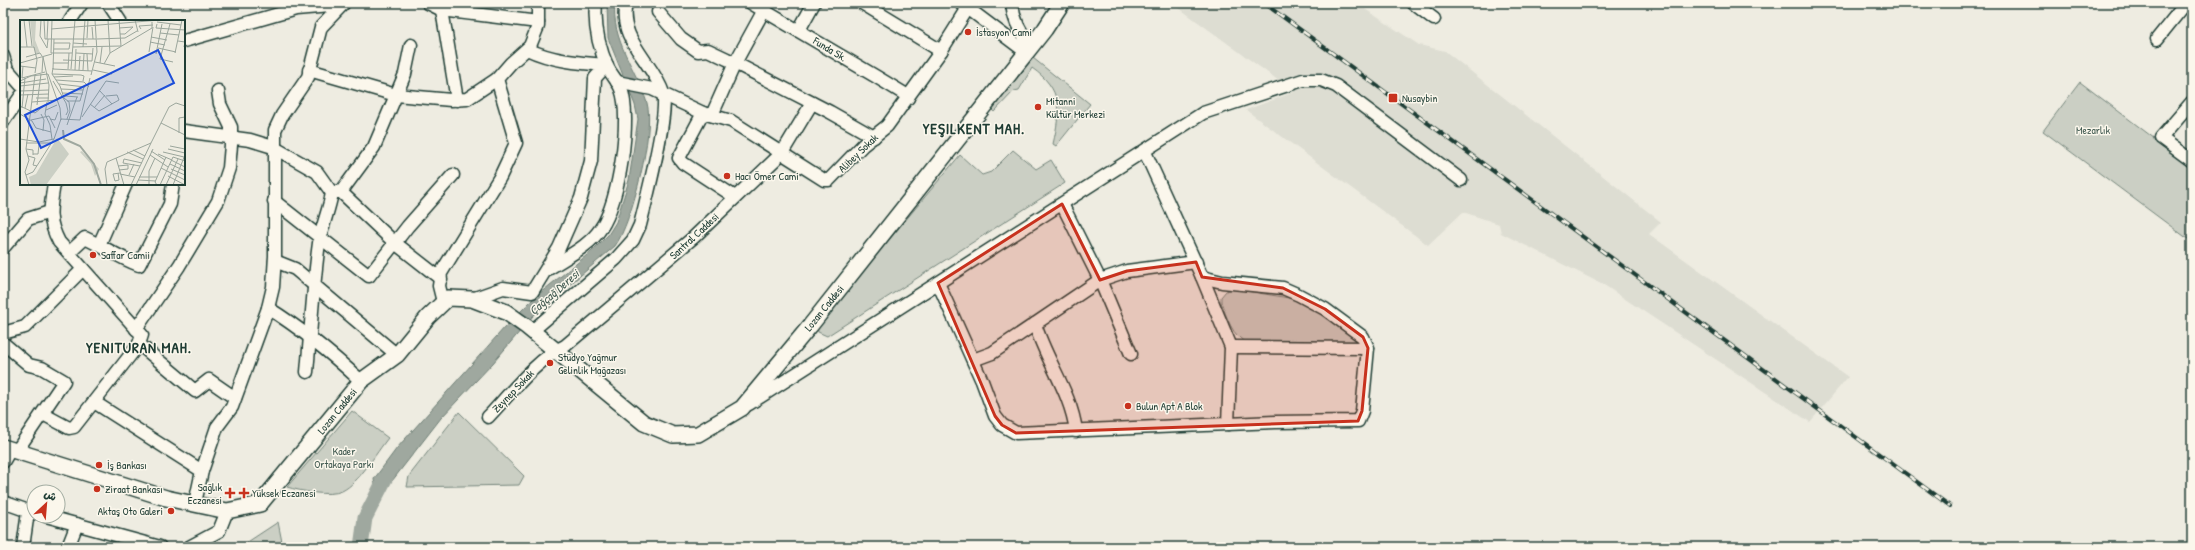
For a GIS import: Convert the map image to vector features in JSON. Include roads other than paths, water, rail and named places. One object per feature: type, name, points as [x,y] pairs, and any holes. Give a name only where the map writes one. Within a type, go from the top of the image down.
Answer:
[{"type":"main road","name":"Lozan Caddesi","points":[[472,299],[506,312],[530,329],[644,423],[673,435],[698,434],[742,408],[815,320],[1029,49],[1062,3]]},
{"type":"main road","points":[[443,302],[448,298],[472,299]]},
{"type":"main road","name":"Lozan Caddesi","points":[[8,453],[166,498],[227,511],[260,504],[361,381],[397,355],[428,317],[443,302]]},
{"type":"street","points":[[71,20],[82,3]]},
{"type":"street","points":[[108,3],[119,20]]},
{"type":"street","points":[[428,3],[442,10],[538,22]]},
{"type":"street","points":[[310,70],[396,95],[457,100],[467,99],[497,79],[530,46],[538,22],[538,3]]},
{"type":"street","points":[[544,272],[583,246],[601,229],[612,208],[619,181],[626,111],[621,88],[607,65],[600,44],[595,18],[596,3]]},
{"type":"street","points":[[530,329],[616,259],[633,240],[640,225],[648,194],[662,121],[664,94],[626,28],[626,3]]},
{"type":"street","name":"Funda Sk.","points":[[751,3],[892,86],[908,98]]},
{"type":"street","points":[[799,30],[814,3]]},
{"type":"street","points":[[862,3],[941,51]]},
{"type":"street","points":[[1012,3],[1013,14],[1029,49]]},
{"type":"street","points":[[1413,3],[1434,19]]},
{"type":"street","points":[[2157,39],[2186,3]]},
{"type":"street","points":[[185,41],[292,6],[343,4]]},
{"type":"street","points":[[195,503],[202,470],[217,427],[232,407],[268,308],[275,261],[274,130],[282,115],[298,94],[310,70],[321,27],[343,4]]},
{"type":"street","points":[[965,6],[1029,49]]},
{"type":"street","name":"Alibey Sokak","points":[[617,82],[652,89],[708,114],[731,121],[824,180],[829,180],[864,145],[887,126],[941,51],[965,6]]},
{"type":"street","points":[[442,10],[457,100]]},
{"type":"street","points":[[735,197],[683,163],[679,158],[708,114],[764,10]]},
{"type":"street","points":[[658,12],[681,39],[698,51],[708,50],[735,63],[874,137]]},
{"type":"street","points":[[307,372],[313,284],[321,236],[337,192],[374,147],[405,74],[411,45]]},
{"type":"street","points":[[527,49],[542,56],[571,62],[607,65]]},
{"type":"street","points":[[3,56],[7,69],[20,84]]},
{"type":"street","points":[[472,299],[503,288],[532,292],[559,248],[581,198],[591,161],[595,78],[607,65]]},
{"type":"street","points":[[443,302],[440,286],[441,273],[500,177],[516,143],[497,79]]},
{"type":"street","points":[[742,408],[1145,152],[1203,113],[1303,80],[1321,80],[1336,86],[1461,180]]},
{"type":"street","points":[[136,329],[179,266],[218,201],[229,168],[231,127],[220,104],[218,91]]},
{"type":"street","points":[[3,122],[20,97]]},
{"type":"street","points":[[2192,102],[2161,138],[2192,161]]},
{"type":"street","name":"Santral Caddesi","points":[[555,350],[565,346],[643,281],[782,153],[812,103]]},
{"type":"street","points":[[185,131],[231,136],[273,147],[317,172],[337,192],[395,243],[440,279]]},
{"type":"street","points":[[1145,152],[1196,262],[1231,347],[1228,424]]},
{"type":"street","points":[[274,201],[321,236],[369,276],[453,175]]},
{"type":"street","points":[[43,414],[69,428],[74,427],[139,344],[142,335],[59,242],[51,226],[50,212],[54,185]]},
{"type":"street","points":[[99,245],[126,185]]},
{"type":"street","points":[[69,252],[85,238],[121,259],[139,266],[170,204],[173,185]]},
{"type":"street","points":[[1062,204],[1100,280],[1131,354]]},
{"type":"street","points":[[3,248],[28,219],[50,212]]},
{"type":"street","points":[[275,261],[294,269],[397,355]]},
{"type":"street","points":[[973,360],[992,353],[1100,280],[1127,271],[1196,262]]},
{"type":"street","points":[[3,333],[25,327],[83,269]]},
{"type":"street","points":[[938,283],[973,360],[995,416],[1008,430],[1016,433],[1228,424],[1358,421],[1362,411],[1368,348],[1363,337],[1355,330],[1299,295],[1283,288],[1222,282],[1202,277]]},
{"type":"street","points":[[268,308],[310,337],[361,381]]},
{"type":"street","points":[[1035,324],[1068,399],[1074,416],[1076,431]]},
{"type":"street","points":[[3,343],[30,365],[42,368],[64,381],[43,414],[8,453]]},
{"type":"street","points":[[139,344],[195,391],[209,380],[235,398]]},
{"type":"street","points":[[1231,347],[1368,348]]},
{"type":"street","name":"Zeynep Sokak","points":[[488,417],[515,388],[555,350]]},
{"type":"street","points":[[94,402],[202,470]]},
{"type":"street","points":[[3,502],[26,510]]},
{"type":"street","points":[[188,547],[219,531],[227,511]]},
{"type":"street","points":[[66,521],[160,547]]},
{"type":"street","points":[[23,547],[28,524]]},
{"type":"street","points":[[68,547],[77,524]]},
{"type":"water","points":[[607,3],[615,3],[615,17],[620,42],[642,90],[647,103],[649,116],[645,154],[635,198],[622,234],[615,246],[533,316],[493,363],[441,418],[392,481],[376,495],[374,479],[397,448],[505,327],[534,298],[592,251],[608,235],[616,222],[629,180],[638,119],[635,105],[608,38]]},
{"type":"waterway","name":"Çağçağ Deresi","points":[[361,547],[365,518],[386,477]]},
{"type":"railway","points":[[1264,3],[1950,506]]},
{"type":"place","name":"İstasyon Cami","points":[[968,32]]},
{"type":"place","name":"Nusaybin","points":[[1393,98]]},
{"type":"place","name":"Mitanni Kültür Merkezi","points":[[1038,107]]},
{"type":"place","name":"Hacı Ömer Cami","points":[[727,176]]},
{"type":"place","name":"Saffar Camii","points":[[93,255]]},
{"type":"place","name":"Stüdyo Yağmur Gelinlik Mağazası","points":[[550,363]]},
{"type":"place","name":"Bulun Apt A Blok","points":[[1128,406]]},
{"type":"place","name":"İş Bankası","points":[[99,465]]},
{"type":"place","name":"Ziraat Bankası","points":[[97,489]]},
{"type":"place","name":"Sağlık Eczanesi","points":[[230,493]]},
{"type":"place","name":"Yüksek Eczanesi","points":[[244,493]]},
{"type":"place","name":"Aktaş Oto Galeri","points":[[171,511]]},
{"type":"district","name":"YEŞILKENT MAH.","points":[[974,128]]},
{"type":"district","name":"YENITURAN MAH.","points":[[139,347]]},
{"type":"park label","name":"Mezarlık","points":[[2093,130]]},
{"type":"park label","name":"Kader Ortakaya Parkı","points":[[344,457]]}]
